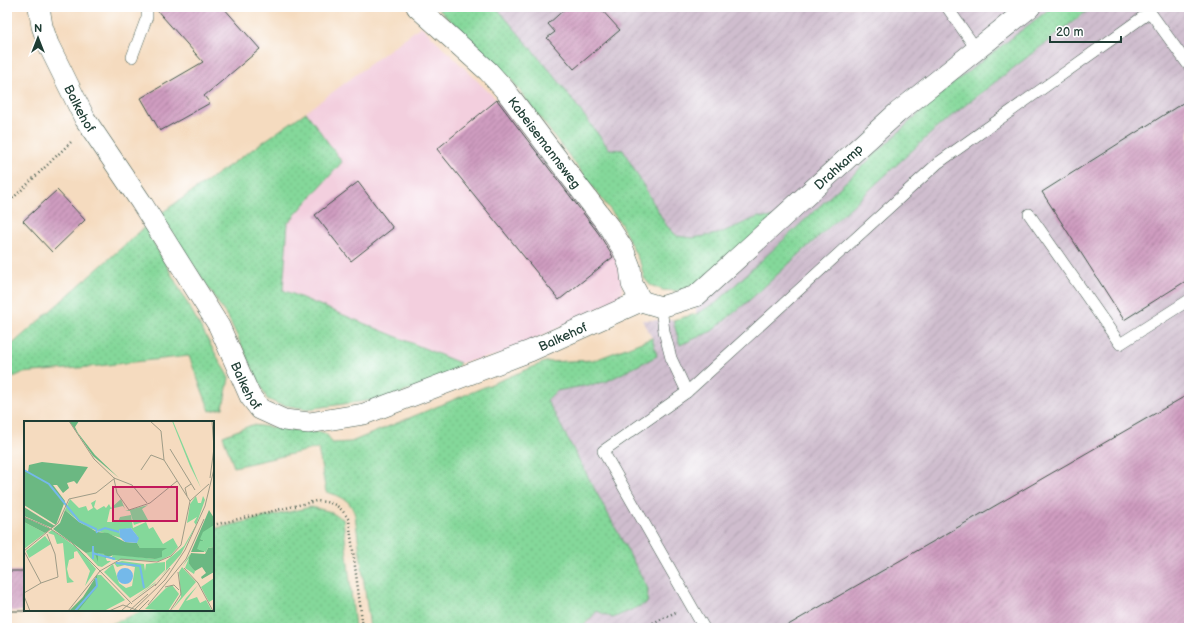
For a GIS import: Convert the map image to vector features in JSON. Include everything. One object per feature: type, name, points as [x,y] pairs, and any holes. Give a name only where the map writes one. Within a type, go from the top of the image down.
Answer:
[{"type":"street","name":"Balkehof","points":[[39,7],[42,26],[48,44],[85,119],[141,202],[219,326],[250,396],[260,409],[284,420],[309,423],[364,414],[530,351],[641,301]]},
{"type":"street","name":"Kabeisemannsweg","points":[[417,7],[488,71],[505,90],[610,227],[623,249],[630,267],[632,284],[641,301]]},
{"type":"street","name":"Drahkamp","points":[[661,307],[696,296],[897,113],[1030,7]]},
{"type":"street","points":[[641,301],[661,307]]},
{"type":"lane","points":[[132,57],[147,17],[147,7]]},
{"type":"lane","points":[[947,7],[976,50]]},
{"type":"lane","points":[[704,628],[603,451],[687,392],[938,163],[1150,12],[1189,66]]},
{"type":"lane","points":[[1029,214],[1120,344],[1189,300]]},
{"type":"lane","points":[[661,307],[664,331],[671,358],[687,392]]},
{"type":"path","points":[[7,204],[76,136],[85,119]]},
{"type":"path","points":[[214,525],[316,501],[336,505],[344,512],[349,520],[363,628]]},
{"type":"path","points":[[642,628],[690,605]]},
{"type":"shaded area","points":[[475,7],[1189,7],[1189,628],[583,627],[597,611],[648,589],[547,400],[556,391],[605,382],[657,356],[652,338],[642,320],[673,320],[696,314],[698,276]]},
{"type":"shaded area","points":[[421,26],[497,100],[619,252],[623,282],[622,298],[504,354],[460,363],[283,291],[288,223],[342,162],[306,112]]},
{"type":"green space","points":[[436,7],[496,7],[556,78],[609,149],[623,150],[666,225],[677,236],[692,238],[718,234],[758,217],[774,218],[697,283],[685,289],[676,291],[663,290],[650,285],[644,278],[641,265],[621,224],[509,77]]},
{"type":"green space","points":[[1052,7],[1092,7],[941,124],[753,297],[712,331],[680,345],[673,320],[696,314],[716,303],[951,85]]},
{"type":"green space","points":[[306,112],[342,162],[288,223],[283,290],[460,363],[451,375],[388,398],[307,409],[278,404],[267,399],[230,321],[160,214]]},
{"type":"green space","points":[[145,227],[229,378],[223,408],[210,411],[189,356],[22,373],[7,380],[7,349]]},
{"type":"green space","points":[[652,338],[657,356],[605,382],[556,391],[547,400],[648,589],[647,603],[613,618],[597,611],[583,626],[585,628],[370,628],[355,515],[352,507],[347,501],[326,492],[318,448],[234,467],[223,436],[252,425],[322,432],[329,437],[332,443],[351,442],[545,362],[595,360]]},
{"type":"green space","points":[[311,507],[328,511],[343,519],[355,628],[106,628],[109,625],[143,611],[214,611],[214,529]]},
{"type":"building","points":[[154,7],[223,7],[260,49],[204,96],[210,103],[160,131],[141,98],[203,62]]},
{"type":"building","points":[[567,7],[599,7],[620,30],[574,69],[547,38],[555,32],[548,24]]},
{"type":"building","points":[[1189,99],[1189,279],[1124,320],[1042,192]]},
{"type":"building","points":[[497,100],[599,234],[613,257],[559,300],[437,149]]},
{"type":"building","points":[[358,182],[393,228],[351,261],[315,215]]},
{"type":"building","points":[[57,190],[85,220],[52,252],[23,221]]},
{"type":"building","points":[[1189,394],[1189,628],[783,628]]},
{"type":"building","points":[[7,571],[24,571],[24,611],[7,611]]}]
